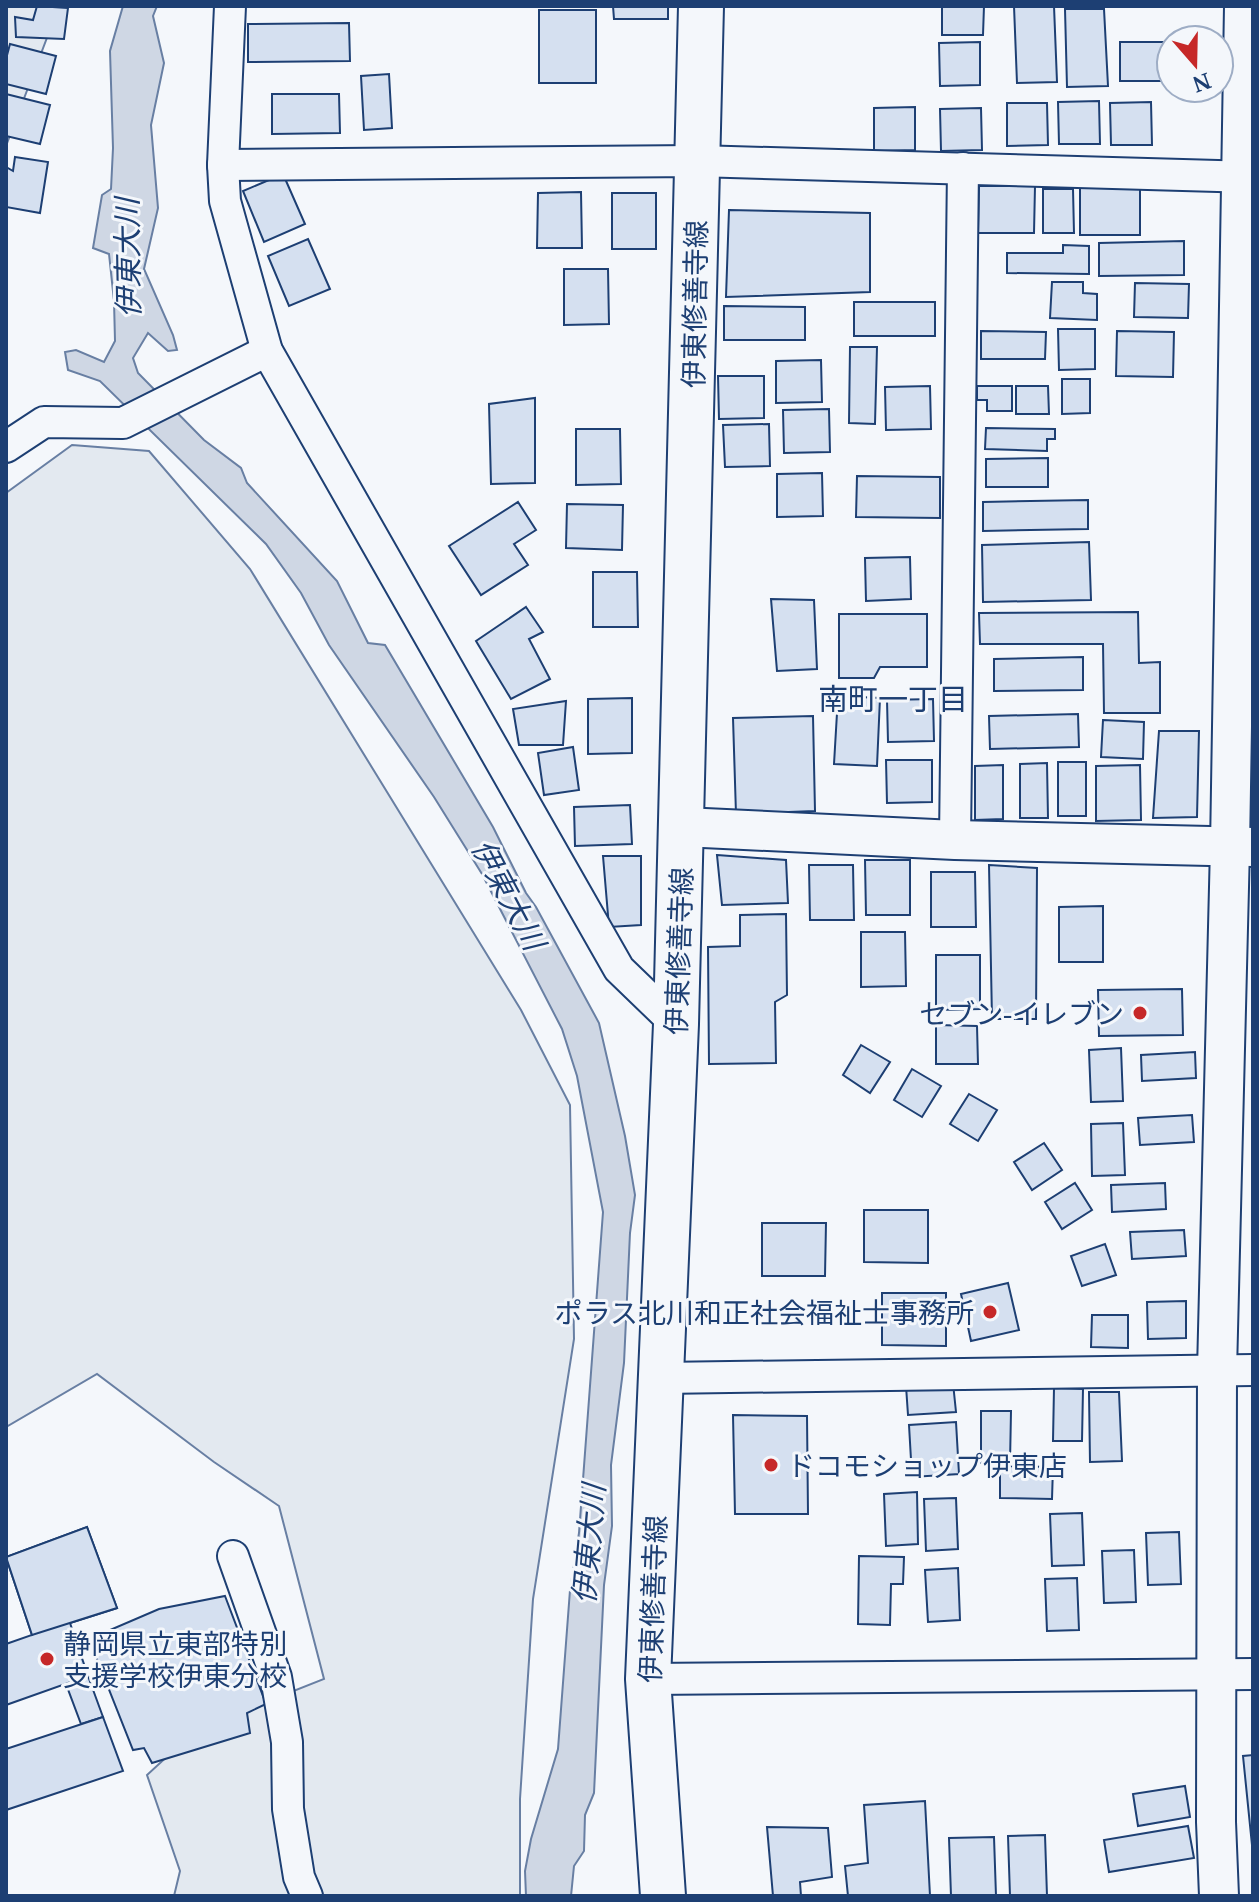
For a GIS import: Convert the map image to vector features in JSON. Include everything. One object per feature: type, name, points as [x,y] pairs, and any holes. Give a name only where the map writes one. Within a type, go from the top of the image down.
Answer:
[{"type":"main road","name":"伊東修善寺線","points":[[663,1896],[648,1679],[683,827],[701,6]]},
{"type":"street","points":[[230,6],[223,165],[225,201],[267,351],[619,969],[676,1024]]},
{"type":"street","points":[[1219,1896],[1216,1822],[1234,1675],[1247,177],[1244,6]]},
{"type":"street","points":[[223,165],[697,161],[1247,177]]},
{"type":"street","points":[[955,840],[963,168]]},
{"type":"street","points":[[6,447],[44,422],[123,423],[267,351]]},
{"type":"street","points":[[683,827],[955,840],[1241,847]]},
{"type":"street","points":[[661,1378],[1235,1370]]},
{"type":"street","points":[[233,1556],[276,1677],[287,1742],[288,1809],[299,1877],[307,1896]]},
{"type":"street","points":[[648,1679],[1234,1675]]},
{"type":"shaded area","points":[[6,6],[59,6],[6,146]]},
{"type":"shaded area","points":[[72,445],[149,451],[250,569],[521,1010],[570,1105],[574,1339],[533,1599],[520,1799],[520,1896],[174,1896],[180,1871],[147,1775],[197,1729],[324,1679],[279,1506],[214,1462],[97,1374],[6,1427],[6,493]]},
{"type":"water","name":"伊東大川","points":[[123,6],[157,6],[153,16],[164,63],[151,125],[158,208],[144,269],[177,350],[168,351],[148,333],[133,358],[138,373],[204,440],[241,468],[247,483],[337,581],[368,643],[385,645],[493,827],[599,1023],[635,1195],[630,1233],[624,1363],[611,1465],[612,1526],[604,1585],[594,1793],[585,1815],[584,1851],[574,1866],[571,1896],[526,1896],[525,1871],[531,1839],[558,1749],[570,1590],[579,1533],[603,1212],[577,1076],[562,1029],[482,874],[434,797],[329,645],[301,593],[266,544],[100,381],[68,370],[65,352],[76,350],[104,362],[115,341],[109,254],[93,248],[102,195],[111,189],[110,51]]},
{"type":"building","points":[[37,6],[68,8],[64,39],[16,37],[15,17],[33,20]]},
{"type":"building","points":[[613,6],[668,6],[668,19],[614,19]]},
{"type":"building","points":[[942,6],[984,6],[983,35],[942,35]]},
{"type":"building","points":[[1014,6],[1054,6],[1057,82],[1017,83]]},
{"type":"building","points":[[1065,9],[1104,9],[1108,86],[1067,87]]},
{"type":"building","points":[[539,10],[596,10],[596,83],[539,83]]},
{"type":"building","points":[[349,23],[350,61],[248,62],[248,24]]},
{"type":"building","points":[[980,42],[980,85],[940,86],[939,43]]},
{"type":"building","points":[[1120,42],[1155,42],[1155,81],[1120,81]]},
{"type":"building","points":[[10,44],[56,56],[46,94],[6,84],[6,59]]},
{"type":"building","points":[[389,74],[392,128],[364,130],[361,76]]},
{"type":"building","points":[[6,94],[50,105],[40,144],[6,136]]},
{"type":"building","points":[[272,94],[339,94],[340,133],[272,134]]},
{"type":"building","points":[[1099,101],[1100,144],[1059,144],[1058,102]]},
{"type":"building","points":[[1151,102],[1152,145],[1111,145],[1110,103]]},
{"type":"building","points":[[1007,103],[1047,103],[1048,145],[1007,146]]},
{"type":"building","points":[[915,107],[915,150],[874,151],[874,108]]},
{"type":"building","points":[[981,108],[982,150],[941,151],[940,109]]},
{"type":"building","points":[[15,157],[48,162],[40,213],[6,207],[6,167],[13,171]]},
{"type":"building","points":[[283,174],[305,224],[264,242],[243,191]]},
{"type":"building","points":[[979,186],[1035,186],[1034,233],[978,233]]},
{"type":"building","points":[[1080,186],[1140,186],[1140,235],[1080,235]]},
{"type":"building","points":[[1043,189],[1073,189],[1074,233],[1043,233]]},
{"type":"building","points":[[581,192],[582,248],[537,248],[538,193]]},
{"type":"building","points":[[612,193],[656,193],[656,249],[612,249]]},
{"type":"building","points":[[729,210],[870,213],[870,292],[726,297]]},
{"type":"building","points":[[308,239],[330,289],[289,306],[268,256]]},
{"type":"building","points":[[1184,241],[1184,275],[1099,276],[1099,243]]},
{"type":"building","points":[[1063,245],[1089,246],[1089,274],[1007,273],[1007,253],[1063,253]]},
{"type":"building","points":[[564,269],[608,269],[609,324],[564,325]]},
{"type":"building","points":[[1052,282],[1083,282],[1083,293],[1097,294],[1097,320],[1050,318]]},
{"type":"building","points":[[1135,283],[1189,284],[1188,318],[1134,317]]},
{"type":"building","points":[[854,302],[935,302],[935,336],[854,336]]},
{"type":"building","points":[[724,306],[805,307],[805,340],[724,340]]},
{"type":"building","points":[[1058,329],[1095,329],[1095,369],[1059,370]]},
{"type":"building","points":[[981,331],[1046,332],[1045,359],[981,359]]},
{"type":"building","points":[[1117,331],[1174,332],[1173,377],[1116,376]]},
{"type":"building","points":[[850,347],[877,347],[875,424],[849,423]]},
{"type":"building","points":[[821,360],[822,402],[776,403],[776,361]]},
{"type":"building","points":[[718,376],[764,376],[764,418],[719,419]]},
{"type":"building","points":[[1062,379],[1090,379],[1090,413],[1062,414]]},
{"type":"building","points":[[930,386],[931,429],[886,430],[885,387]]},
{"type":"building","points":[[977,386],[1012,386],[1012,411],[987,411],[987,400],[977,400]]},
{"type":"building","points":[[1016,386],[1048,386],[1049,414],[1016,414]]},
{"type":"building","points":[[535,398],[535,483],[491,484],[489,404]]},
{"type":"building","points":[[829,409],[830,452],[784,453],[783,410]]},
{"type":"building","points":[[769,424],[770,466],[725,467],[723,425]]},
{"type":"building","points":[[986,428],[1055,429],[1055,439],[1047,439],[1047,451],[985,449]]},
{"type":"building","points":[[576,429],[620,429],[621,484],[576,485]]},
{"type":"building","points":[[1048,458],[1048,487],[986,487],[986,459]]},
{"type":"building","points":[[822,473],[823,516],[777,517],[777,474]]},
{"type":"building","points":[[857,476],[940,477],[940,518],[856,517]]},
{"type":"building","points":[[1088,500],[1088,529],[983,531],[983,502]]},
{"type":"building","points":[[518,502],[536,530],[514,544],[528,565],[481,595],[449,546]]},
{"type":"building","points":[[567,504],[623,505],[622,550],[566,548]]},
{"type":"building","points":[[1089,542],[1091,600],[983,602],[982,545]]},
{"type":"building","points":[[910,557],[911,599],[866,601],[865,558]]},
{"type":"building","points":[[593,572],[637,572],[638,627],[593,627]]},
{"type":"building","points":[[771,599],[814,600],[817,669],[777,671]]},
{"type":"building","points":[[526,607],[543,632],[529,639],[550,679],[511,699],[476,641]]},
{"type":"building","points":[[1138,612],[1139,663],[1160,662],[1160,713],[1104,713],[1103,644],[980,644],[979,613]]},
{"type":"building","points":[[839,614],[927,614],[927,667],[880,667],[874,678],[839,678]]},
{"type":"building","points":[[1083,657],[1083,690],[994,691],[994,659]]},
{"type":"building","points":[[838,696],[880,698],[877,766],[834,764]]},
{"type":"building","points":[[632,698],[632,753],[588,754],[588,699]]},
{"type":"building","points":[[933,699],[934,741],[888,742],[887,700]]},
{"type":"building","points":[[566,701],[563,745],[519,745],[513,709]]},
{"type":"building","points":[[1078,714],[1079,747],[990,749],[989,716]]},
{"type":"building","points":[[813,716],[815,811],[736,814],[733,718]]},
{"type":"building","points":[[1103,720],[1144,722],[1143,759],[1101,757]]},
{"type":"building","points":[[1159,731],[1199,731],[1197,817],[1153,818]]},
{"type":"building","points":[[573,747],[579,790],[544,795],[538,753]]},
{"type":"building","points":[[886,760],[932,760],[932,802],[887,803]]},
{"type":"building","points":[[1058,762],[1086,762],[1086,816],[1058,816]]},
{"type":"building","points":[[1047,763],[1048,818],[1020,818],[1020,764]]},
{"type":"building","points":[[1003,765],[1003,819],[975,820],[975,766]]},
{"type":"building","points":[[1140,765],[1141,820],[1096,821],[1096,766]]},
{"type":"building","points":[[630,805],[632,844],[575,846],[574,807]]},
{"type":"building","points":[[717,855],[786,860],[788,903],[722,905]]},
{"type":"building","points":[[603,856],[641,856],[641,925],[609,927]]},
{"type":"building","points":[[865,860],[910,860],[910,915],[866,915]]},
{"type":"building","points":[[809,865],[853,865],[854,920],[810,920]]},
{"type":"building","points":[[989,865],[1037,868],[1036,1019],[992,1019]]},
{"type":"building","points":[[931,872],[975,872],[976,927],[931,927]]},
{"type":"building","points":[[1103,906],[1103,962],[1059,962],[1059,907]]},
{"type":"building","points":[[786,914],[787,995],[775,1002],[776,1063],[709,1064],[708,947],[740,946],[740,915]]},
{"type":"building","points":[[861,932],[905,932],[906,986],[861,987]]},
{"type":"building","points":[[936,955],[980,955],[980,1009],[936,1010]]},
{"type":"building","name":"セブン-イレブン","points":[[1182,989],[1183,1035],[1099,1036],[1098,990]]},
{"type":"building","points":[[936,1025],[977,1026],[978,1064],[936,1064]]},
{"type":"building","points":[[861,1045],[890,1062],[870,1093],[843,1075]]},
{"type":"building","points":[[1121,1048],[1123,1101],[1091,1102],[1089,1050]]},
{"type":"building","points":[[1195,1052],[1196,1078],[1142,1081],[1141,1055]]},
{"type":"building","points":[[912,1069],[941,1086],[922,1117],[894,1100]]},
{"type":"building","points":[[969,1094],[997,1110],[978,1141],[950,1124]]},
{"type":"building","points":[[1192,1115],[1194,1142],[1140,1145],[1138,1118]]},
{"type":"building","points":[[1123,1123],[1125,1175],[1092,1176],[1091,1124]]},
{"type":"building","points":[[1044,1143],[1062,1170],[1032,1190],[1014,1162]]},
{"type":"building","points":[[1075,1183],[1092,1210],[1062,1229],[1045,1202]]},
{"type":"building","points":[[1165,1183],[1166,1209],[1112,1212],[1111,1185]]},
{"type":"building","points":[[864,1210],[928,1210],[928,1263],[864,1262]]},
{"type":"building","points":[[762,1223],[826,1223],[825,1276],[762,1276]]},
{"type":"building","points":[[1184,1230],[1186,1256],[1132,1259],[1130,1232]]},
{"type":"building","points":[[1105,1244],[1116,1275],[1082,1286],[1071,1256]]},
{"type":"building","name":"ポラス北川和正社会福祉士事務所","points":[[1008,1283],[1019,1330],[971,1341],[961,1294]]},
{"type":"building","points":[[882,1293],[946,1293],[946,1346],[882,1345]]},
{"type":"building","points":[[1186,1301],[1186,1338],[1148,1339],[1147,1302]]},
{"type":"building","points":[[1092,1315],[1128,1315],[1128,1348],[1091,1347]]},
{"type":"building","points":[[953,1383],[956,1412],[908,1415],[906,1386]]},
{"type":"building","points":[[1054,1388],[1083,1389],[1082,1441],[1053,1441]]},
{"type":"building","points":[[1089,1392],[1119,1392],[1122,1461],[1090,1462]]},
{"type":"building","points":[[981,1411],[1011,1411],[1010,1463],[981,1463]]},
{"type":"building","name":"ドコモショップ伊東店","points":[[733,1415],[807,1416],[808,1514],[735,1514]]},
{"type":"building","points":[[956,1422],[959,1474],[912,1477],[909,1425]]},
{"type":"building","points":[[1000,1466],[1053,1467],[1052,1499],[1000,1498]]},
{"type":"building","points":[[917,1492],[918,1544],[886,1546],[884,1494]]},
{"type":"building","points":[[956,1498],[958,1549],[926,1551],[924,1499]]},
{"type":"building","points":[[1082,1513],[1084,1565],[1052,1566],[1050,1514]]},
{"type":"building","points":[[87,1527],[117,1608],[70,1623],[88,1676],[6,1705],[6,1644],[32,1635],[6,1557]]},
{"type":"building","points":[[87,1527],[117,1608],[32,1635],[6,1557]]},
{"type":"building","points":[[1179,1532],[1181,1584],[1148,1585],[1146,1533]]},
{"type":"building","points":[[1134,1550],[1136,1602],[1104,1603],[1102,1551]]},
{"type":"building","points":[[859,1556],[904,1557],[903,1584],[891,1584],[890,1625],[858,1624]]},
{"type":"building","points":[[958,1568],[960,1620],[928,1622],[925,1570]]},
{"type":"building","points":[[1077,1578],[1079,1630],[1047,1631],[1045,1579]]},
{"type":"building","points":[[225,1596],[266,1704],[247,1713],[250,1733],[152,1763],[144,1748],[133,1750],[89,1639],[159,1609]]},
{"type":"building","points":[[88,1676],[103,1717],[81,1724],[66,1684]]},
{"type":"building","points":[[103,1717],[123,1771],[6,1810],[6,1749]]},
{"type":"building","points":[[1253,1755],[1253,1855],[1243,1756]]},
{"type":"building","points":[[1185,1786],[1190,1817],[1138,1826],[1133,1794]]},
{"type":"building","points":[[925,1801],[930,1896],[848,1896],[845,1866],[868,1863],[864,1805]]},
{"type":"building","points":[[1188,1826],[1194,1858],[1109,1872],[1104,1840]]},
{"type":"building","points":[[767,1827],[828,1828],[832,1877],[800,1882],[801,1896],[773,1896]]},
{"type":"building","points":[[1045,1835],[1047,1896],[1010,1896],[1008,1836]]},
{"type":"building","points":[[994,1837],[996,1896],[951,1896],[949,1838]]},
{"type":"place","name":"セブン-イレブン","points":[[1140,1013]]},
{"type":"place","name":"ポラス北川和正社会福祉士事務所","points":[[990,1312]]},
{"type":"place","name":"ドコモショップ伊東店","points":[[771,1465]]},
{"type":"place","name":"静岡県立東部特別 支援学校伊東分校","points":[[47,1659]]},
{"type":"district","name":"南町一丁目","points":[[893,698]]}]
